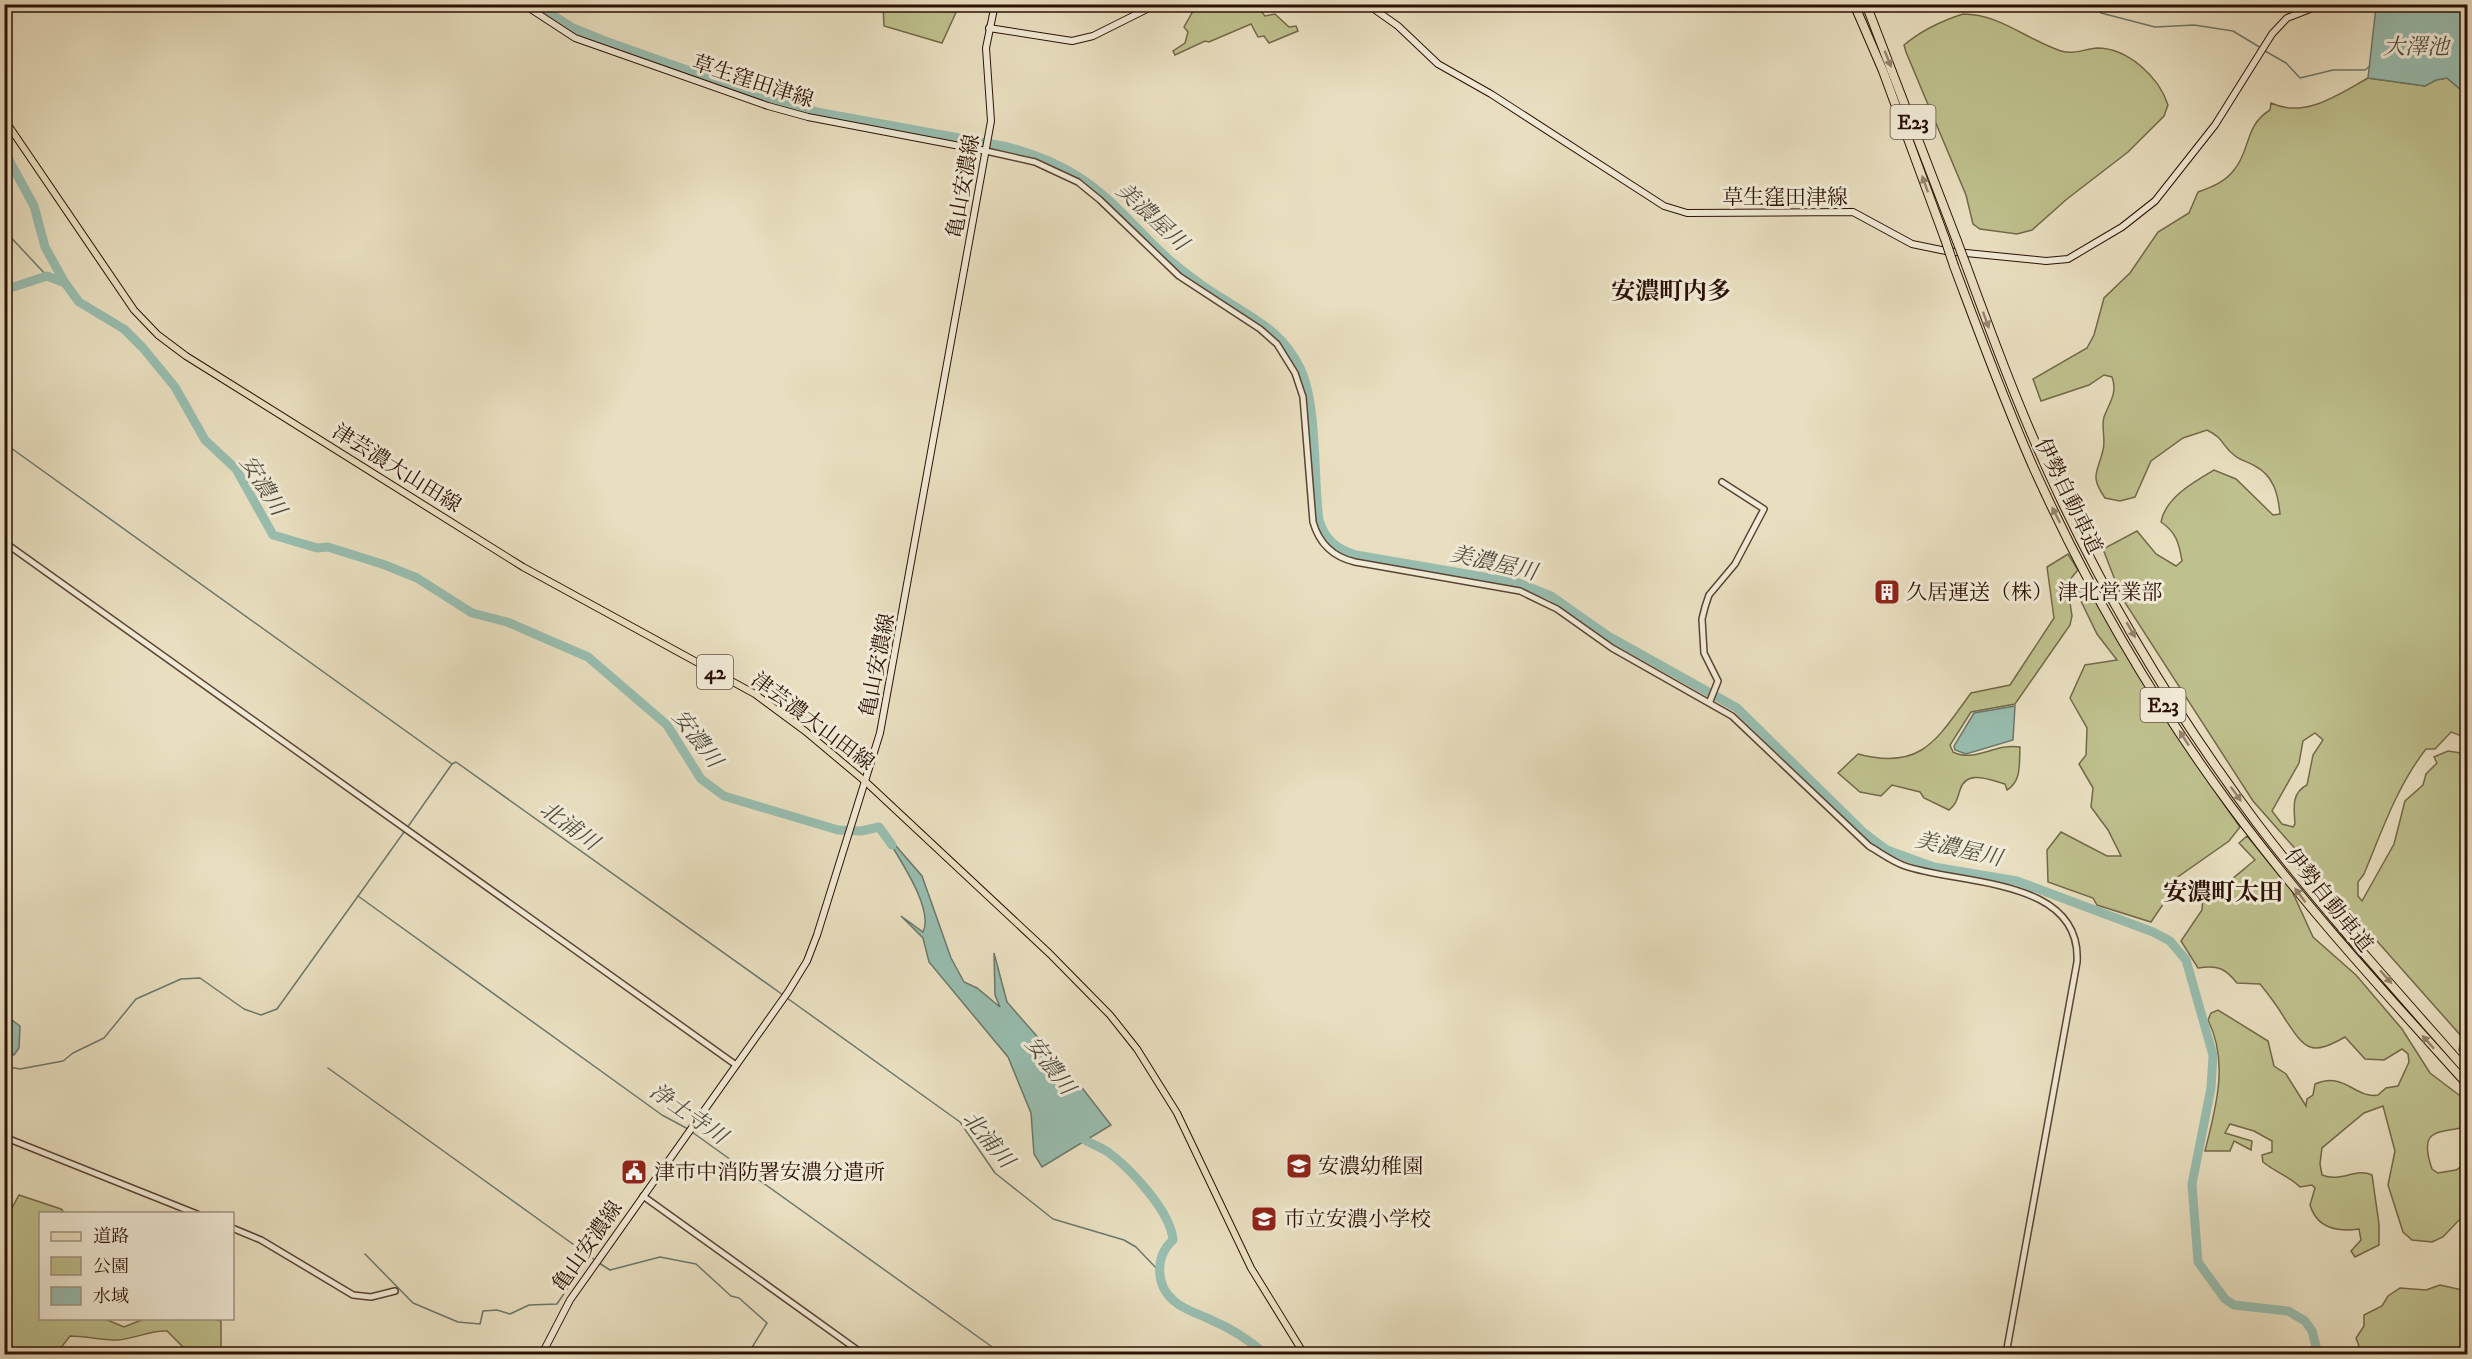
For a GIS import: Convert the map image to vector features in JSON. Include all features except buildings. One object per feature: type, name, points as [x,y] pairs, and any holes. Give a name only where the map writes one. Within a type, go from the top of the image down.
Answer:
[{"type":"highway","name":"伊勢自動車道","points":[[1854,4],[1882,71],[1997,380],[2036,473],[2088,576],[2145,677],[2230,805],[2307,903],[2468,1085]]},
{"type":"highway","name":"伊勢自動車道","points":[[1866,4],[2047,469],[2112,598],[2175,705],[2287,861],[2468,1072]]},
{"type":"main road","name":"草生窪田津線","points":[[523,4],[575,38],[778,110],[986,149]]},
{"type":"main road","name":"亀山安濃線","points":[[542,1354],[564,1308],[594,1262],[788,992],[807,961],[833,886],[867,783],[894,662],[988,137],[991,114],[986,62],[989,28],[995,4]]},
{"type":"main road","points":[[989,28],[1072,41],[1093,36],[1157,4]]},
{"type":"main road","name":"草生窪田津線","points":[[1366,4],[1398,26],[1438,64],[1491,94],[1665,206],[1687,213],[1717,214],[1853,212],[1912,244],[1946,251],[2046,261],[2068,259],[2090,248],[2155,201],[2215,125],[2262,49],[2287,18],[2323,4]]},
{"type":"main road","name":"津芸濃大山田線","points":[[4,119],[134,310],[158,335],[186,356],[523,567],[756,694],[867,783],[1050,954],[1110,1015],[1137,1049],[1177,1113],[1251,1268],[1304,1354]]},
{"type":"street","points":[[986,149],[1035,162],[1078,182],[1100,200],[1179,276],[1260,328],[1277,344],[1291,364],[1301,389],[1313,522],[1319,537],[1334,554],[1355,562],[1520,591],[1557,609],[1612,648],[1711,699],[1776,754],[1869,846],[1904,866],[1995,884],[2045,902],[2056,909],[2073,934],[2078,951],[2077,962],[2006,1354]]},
{"type":"street","points":[[1711,699],[1717,687],[1717,677],[1704,653],[1702,619],[1704,607],[1709,595],[1735,564],[1764,509],[1722,482]]},
{"type":"street","points":[[4,542],[736,1065]]},
{"type":"street","points":[[4,1137],[15,1144],[192,1212]]},
{"type":"street","points":[[643,1196],[862,1354]]},
{"type":"street","points":[[234,1229],[267,1243],[353,1294],[367,1297],[395,1291]]},
{"type":"green space","points":[[1197,4],[1246,10],[1256,5],[1265,16],[1275,14],[1289,27],[1296,26],[1298,31],[1269,43],[1264,36],[1258,37],[1251,24],[1175,55],[1173,51],[1185,43],[1188,32],[1184,27]]},
{"type":"green space","points":[[883,5],[950,5],[958,8],[942,43],[884,26]]},
{"type":"green space","points":[[1963,14],[1989,18],[2061,51],[2074,52],[2097,48],[2120,53],[2141,66],[2150,75],[2168,105],[2164,116],[2128,152],[2067,199],[2032,230],[2017,234],[1980,229],[1973,224],[1966,195],[1906,52],[1904,45],[1918,35],[1939,23]]},
{"type":"green space","points":[[2368,78],[2425,86],[2436,80],[2447,78],[2467,95],[2467,752],[2465,737],[2451,732],[2435,749],[2426,749],[2391,809],[2364,874],[2358,882],[2358,896],[2362,901],[2394,844],[2405,801],[2423,785],[2426,774],[2437,763],[2434,757],[2448,751],[2467,754],[2467,1059],[2459,1050],[2462,1037],[2253,801],[2122,598],[2103,549],[2137,531],[2156,554],[2176,566],[2182,561],[2178,543],[2170,530],[2161,522],[2168,505],[2182,491],[2214,470],[2236,479],[2273,515],[2280,514],[2278,499],[2271,480],[2261,470],[2236,457],[2217,436],[2207,430],[2183,438],[2151,461],[2135,497],[2120,501],[2105,498],[2097,484],[2096,474],[2104,446],[2104,417],[2114,388],[2112,377],[2104,375],[2089,385],[2041,401],[2033,379],[2087,348],[2094,335],[2104,298],[2130,273],[2158,232],[2189,213],[2198,192],[2227,178],[2239,162],[2256,123],[2270,110],[2271,103],[2296,108],[2321,103]],"holes":[[[2315,733],[2323,740],[2313,755],[2307,785],[2298,792],[2296,797],[2295,824],[2293,827],[2282,824],[2272,811],[2299,763],[2303,741]]]},
{"type":"green space","points":[[2068,554],[2078,570],[2067,583],[2072,616],[2070,625],[2015,704],[1971,712],[1950,745],[1953,752],[1961,755],[2020,747],[2019,771],[2012,786],[2007,790],[2005,784],[1992,780],[1973,778],[1967,780],[1949,810],[1924,798],[1920,792],[1892,785],[1881,796],[1860,792],[1838,773],[1858,754],[1898,758],[1913,754],[1926,747],[1937,737],[1971,693],[2010,685],[2054,618],[2047,567]]},
{"type":"green space","points":[[2087,582],[2160,707],[2240,827],[2229,841],[2175,879],[2168,897],[2151,922],[2097,905],[2093,898],[2048,882],[2047,850],[2061,832],[2107,856],[2121,856],[2108,830],[2091,807],[2093,788],[2079,764],[2086,755],[2087,728],[2070,698],[2085,665],[2117,660],[2097,634],[2077,593]]},
{"type":"green space","points":[[2247,836],[2291,889],[2313,937],[2356,975],[2402,1029],[2430,1073],[2467,1101],[2467,1127],[2439,1132],[2429,1139],[2427,1146],[2432,1169],[2438,1173],[2456,1170],[2465,1164],[2468,1168],[2467,1215],[2443,1237],[2432,1242],[2412,1240],[2403,1232],[2388,1185],[2395,1151],[2383,1106],[2364,1113],[2322,1148],[2320,1164],[2322,1175],[2336,1177],[2366,1173],[2372,1175],[2379,1224],[2379,1245],[2355,1257],[2351,1251],[2361,1240],[2359,1229],[2336,1229],[2323,1224],[2318,1219],[2310,1205],[2315,1188],[2312,1185],[2300,1187],[2263,1162],[2262,1155],[2272,1152],[2272,1141],[2254,1131],[2230,1124],[2225,1133],[2252,1141],[2251,1150],[2234,1141],[2230,1151],[2205,1151],[2216,1101],[2219,1068],[2218,1052],[2208,1020],[2211,1013],[2218,1010],[2268,1041],[2274,1066],[2286,1074],[2306,1106],[2307,1099],[2313,1095],[2315,1084],[2325,1081],[2342,1083],[2363,1093],[2378,1095],[2386,1088],[2398,1086],[2409,1062],[2408,1054],[2402,1049],[2384,1060],[2365,1059],[2345,1037],[2324,1047],[2309,1047],[2298,1037],[2260,984],[2237,983],[2229,974],[2216,967],[2198,968],[2181,941],[2202,910],[2203,897],[2223,886],[2255,860],[2239,843]]},
{"type":"green space","points":[[19,1195],[64,1212],[39,1212],[39,1320],[107,1320],[124,1327],[142,1320],[218,1320],[221,1321],[221,1350],[216,1354],[190,1354],[167,1331],[161,1331],[117,1340],[70,1336],[56,1354],[5,1354],[5,1221]]},
{"type":"green space","points":[[2440,1285],[2467,1291],[2467,1354],[2362,1354],[2356,1338],[2364,1326],[2364,1315],[2382,1306],[2388,1296],[2400,1288],[2426,1290]]},
{"type":"water","name":"大澤池","points":[[2376,7],[2444,8],[2467,13],[2467,95],[2447,78],[2436,80],[2425,86],[2368,78]]},
{"type":"water","points":[[2015,706],[2013,740],[1966,754],[1955,750],[1954,746],[1974,713]]},
{"type":"water","points":[[883,831],[922,876],[951,958],[964,982],[977,988],[1000,1007],[995,995],[994,953],[1007,1002],[1083,1089],[1111,1125],[1042,1167],[1034,1154],[1031,1113],[1008,1057],[929,962],[923,938],[901,916],[923,932],[924,909],[919,895]]},
{"type":"water","points":[[8,1017],[20,1026],[19,1048],[14,1055],[5,1050],[5,1020]]},
{"type":"waterway","name":"美濃屋川","points":[[535,4],[573,28],[605,41],[772,100],[822,113],[1008,147],[1045,159],[1071,172],[1104,196],[1179,268],[1269,329],[1294,356],[1306,383],[1310,401],[1319,520],[1328,538],[1338,547],[1356,555],[1519,583],[1551,596],[1608,636],[1737,708],[1863,832],[1887,850],[1934,867],[2017,881],[2153,932],[2170,941],[2186,960],[2213,1055],[2211,1088],[2192,1184],[2198,1262],[2225,1299],[2234,1305],[2288,1311],[2305,1321],[2312,1331],[2318,1354]]},
{"type":"waterway","points":[[2089,4],[2101,13],[2155,27],[2194,25],[2233,31],[2261,48]]},
{"type":"waterway","points":[[2265,51],[2286,63],[2300,78],[2333,70],[2365,70],[2370,66]]},
{"type":"waterway","name":"安濃川","points":[[4,151],[34,206],[45,247],[65,283],[79,302],[124,329],[143,348],[175,387],[205,440],[236,469],[273,535],[317,548],[328,547],[385,565],[417,578],[472,613],[507,622],[588,657],[667,725],[701,779],[724,796],[838,830],[861,831],[879,827],[892,845]]},
{"type":"waterway","points":[[4,230],[47,276]]},
{"type":"waterway","points":[[4,290],[47,276],[65,283]]},
{"type":"waterway","points":[[4,443],[452,764],[456,762],[783,995]]},
{"type":"waterway","name":"北浦川","points":[[407,828],[452,764]]},
{"type":"waterway","name":"北浦川","points":[[4,1066],[20,1069],[63,1061],[73,1053],[104,1038],[136,999],[181,979],[200,978],[244,1009],[261,1015],[277,1009],[404,832]]},
{"type":"waterway","name":"浄土寺川","points":[[358,896],[662,1115],[688,1129]]},
{"type":"waterway","name":"北浦川","points":[[787,998],[960,1122],[995,1173],[1053,1219],[1124,1240],[1136,1247],[1159,1271]]},
{"type":"waterway","points":[[328,1068],[595,1260]]},
{"type":"waterway","name":"浄土寺川","points":[[692,1132],[1002,1354]]},
{"type":"waterway","name":"安濃川","points":[[1076,1134],[1108,1152],[1128,1169],[1158,1204],[1171,1229],[1173,1240],[1160,1262],[1161,1279],[1163,1287],[1174,1301],[1240,1335],[1265,1354]]},
{"type":"waterway","points":[[365,1254],[413,1303],[458,1322],[480,1324],[483,1311],[497,1310],[510,1314],[529,1305],[557,1304],[589,1256]]},
{"type":"waterway","points":[[599,1263],[610,1270],[660,1257],[696,1264],[731,1296],[739,1298],[767,1323],[748,1354]]},
{"type":"place","name":"久居運送（株） 津北営業部","points":[[1887,592]]},
{"type":"place","name":"安濃幼稚園","points":[[1299,1166]]},
{"type":"place","name":"津市中消防署安濃分遣所","points":[[634,1172]]},
{"type":"place","name":"市立安濃小学校","points":[[1264,1219]]},
{"type":"district","name":"安濃町内多","points":[[1671,291]]},
{"type":"district","name":"安濃町太田","points":[[2223,892]]}]
